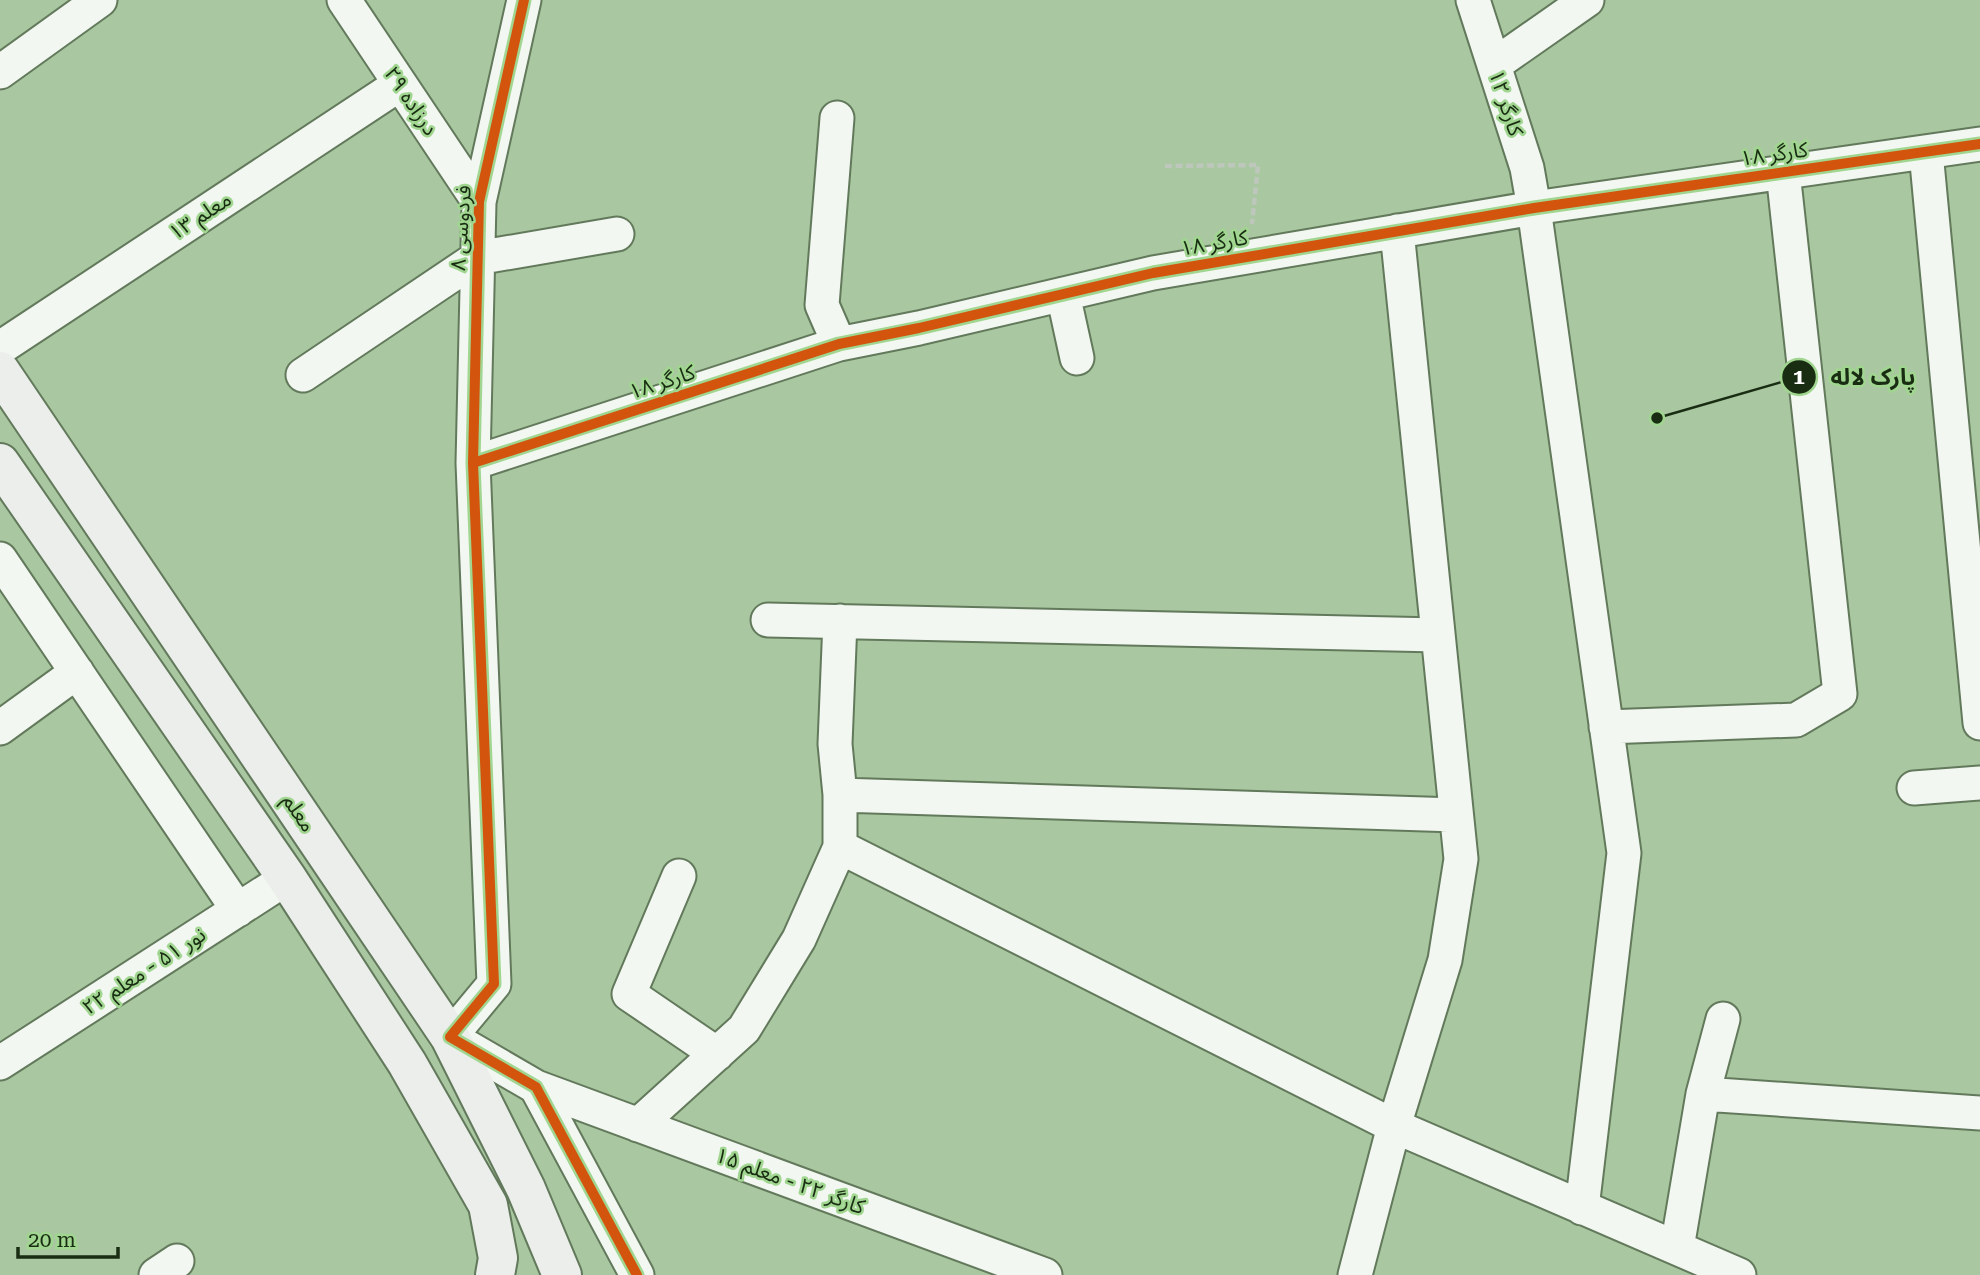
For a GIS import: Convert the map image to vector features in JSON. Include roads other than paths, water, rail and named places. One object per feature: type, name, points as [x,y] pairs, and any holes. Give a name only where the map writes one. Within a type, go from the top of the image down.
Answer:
[{"type":"main road","name":"معلم","points":[[0,371],[450,1037],[526,1189],[562,1275]]},
{"type":"main road","points":[[0,463],[288,878],[407,1063],[488,1205],[498,1258],[495,1275]]},
{"type":"main road","points":[[407,1063],[421,1067],[432,1066],[446,1053],[450,1037]]},
{"type":"street","points":[[0,72],[100,0]]},
{"type":"street","name":"درزاده ۲۹","points":[[344,0],[479,202]]},
{"type":"street","name":"فردوسی ۸","points":[[450,1037],[494,984],[473,463],[477,258],[479,202],[524,0]]},
{"type":"street","points":[[1494,65],[1587,0]]},
{"type":"street","name":"کارگر ۱۲","points":[[1468,1],[1494,65],[1527,168],[1624,853],[1582,1208]]},
{"type":"street","name":"معلم ۱۳","points":[[0,348],[400,83]]},
{"type":"street","points":[[836,118],[822,305],[839,344]]},
{"type":"street","name":"کارگر ۱۸","points":[[473,463],[839,344],[1153,273],[1534,208],[1980,144]]},
{"type":"street","points":[[1926,152],[1980,723]]},
{"type":"street","points":[[1606,727],[1796,720],[1840,694],[1783,172]]},
{"type":"street","points":[[1355,1275],[1394,1126],[1445,960],[1461,859],[1397,231]]},
{"type":"street","points":[[303,375],[477,258],[617,234]]},
{"type":"street","points":[[1063,294],[1077,358]]},
{"type":"street","points":[[0,559],[238,910]]},
{"type":"street","points":[[768,620],[1438,635]]},
{"type":"street","points":[[638,1125],[744,1029],[799,939],[841,847],[835,744],[840,621]]},
{"type":"street","points":[[0,728],[77,672]]},
{"type":"street","points":[[1914,788],[1980,783]]},
{"type":"street","points":[[840,795],[1456,815]]},
{"type":"street","points":[[841,847],[1394,1126],[1739,1275]]},
{"type":"street","points":[[679,876],[629,994],[717,1054]]},
{"type":"street","name":"نور ۵۱ - معلم ۲۲","points":[[0,1063],[288,878]]},
{"type":"street","points":[[1677,1248],[1703,1094],[1723,1019]]},
{"type":"street","name":"کارگر ۲۲ - معلم ۱۵","points":[[450,1037],[536,1087],[1045,1275]]},
{"type":"street","points":[[536,1087],[637,1275]]},
{"type":"street","points":[[1703,1094],[1980,1113]]},
{"type":"place","name":"پارک لاله","points":[[1657,418]]}]
